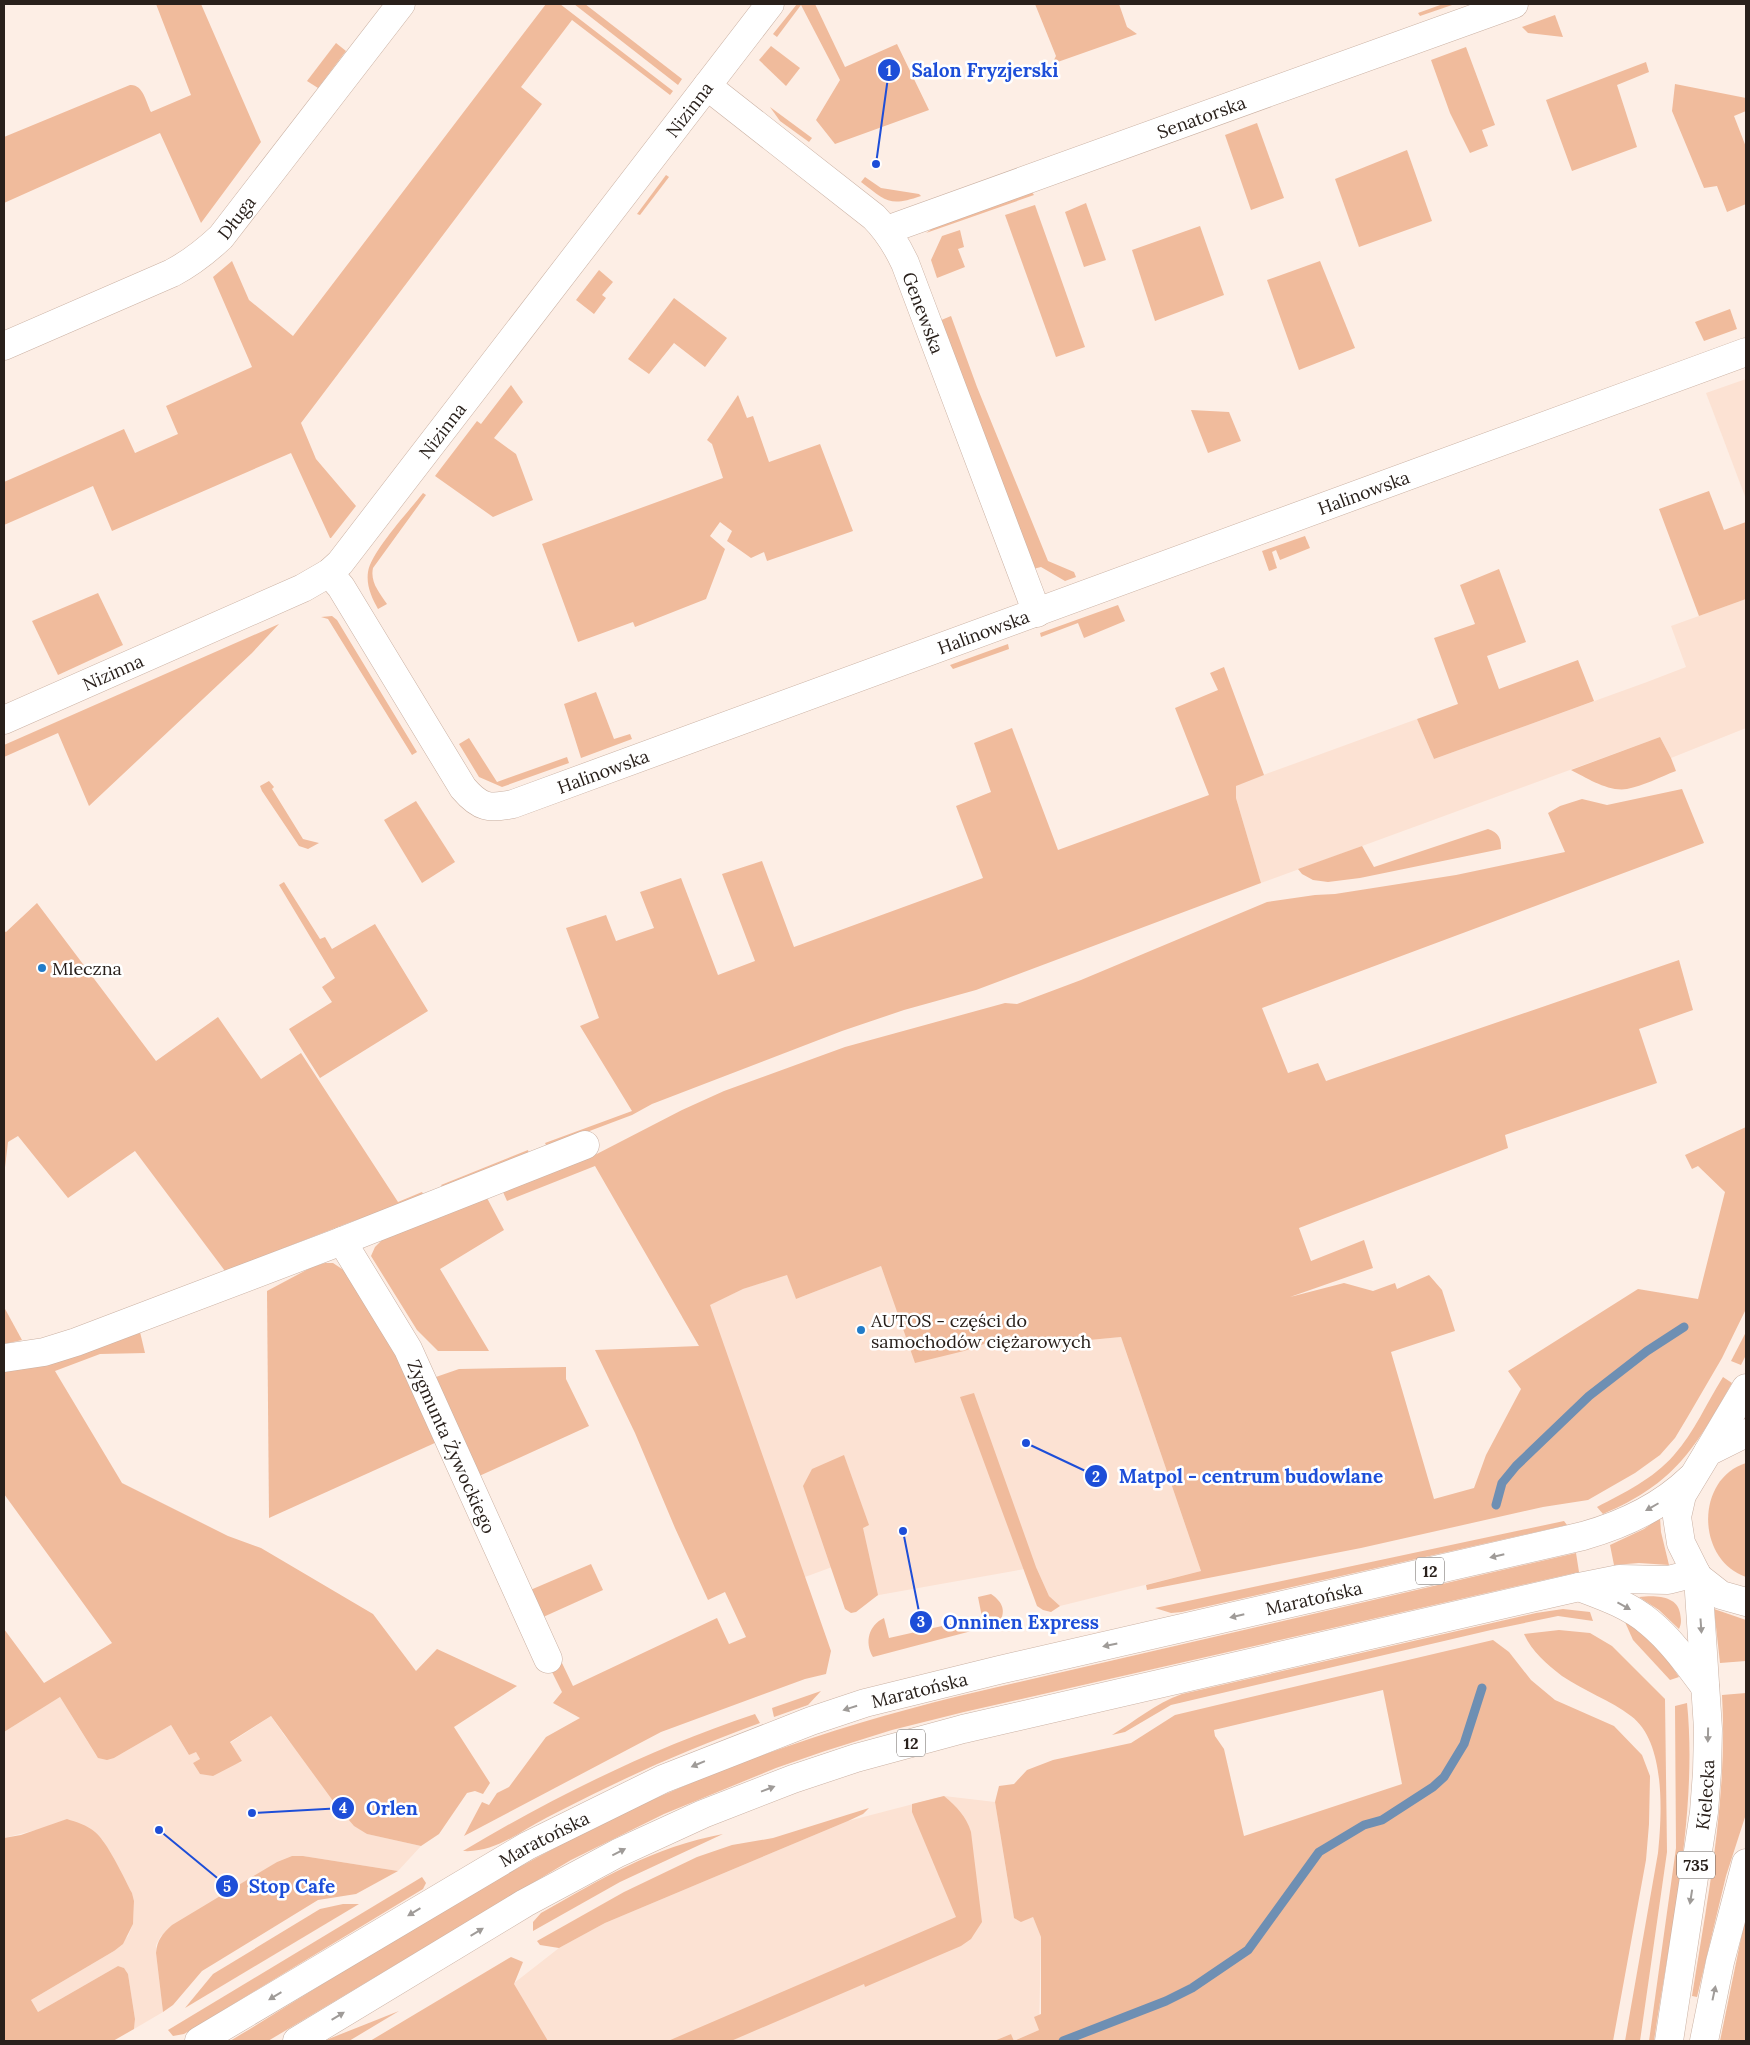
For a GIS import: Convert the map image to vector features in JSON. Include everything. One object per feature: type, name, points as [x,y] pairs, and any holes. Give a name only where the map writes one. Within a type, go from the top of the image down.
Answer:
[{"type":"street","name":"Długa","points":[[4,346],[172,273],[190,264],[208,249],[221,237],[400,4]]},
{"type":"street","name":"Nizinna","points":[[4,720],[303,588],[329,573],[356,545],[770,4]]},
{"type":"street","name":"Senatorska","points":[[886,230],[1514,4]]},
{"type":"street","name":"Genewska","points":[[707,86],[874,217],[886,230],[905,263],[1037,613]]},
{"type":"street","name":"Halinowska","points":[[329,573],[341,586],[464,788],[473,800],[484,806],[498,807],[513,804],[1037,613],[1746,352]]},
{"type":"street","points":[[4,1358],[44,1352],[76,1342],[342,1242],[585,1145]]},
{"type":"street","name":"Zygmunta Żywockiego","points":[[342,1242],[408,1349],[548,1659]]},
{"type":"street","points":[[1708,1452],[1746,1388]]},
{"type":"street","points":[[1708,1452],[1746,1433]]},
{"type":"street","name":"12","points":[[1691,1478],[1708,1452]]},
{"type":"street","name":"735","points":[[1691,1478],[1682,1496],[1677,1517],[1681,1543],[1697,1575]]},
{"type":"street","name":"Maratońska","points":[[199,2041],[527,1846],[663,1779],[761,1739],[865,1703],[999,1670],[1583,1536],[1626,1522],[1671,1495],[1691,1478]]},
{"type":"street","points":[[1697,1575],[1721,1595],[1746,1602]]},
{"type":"street","name":"12","points":[[297,2041],[525,1903],[610,1857],[703,1814],[793,1779],[856,1758],[963,1729],[1579,1586],[1619,1579],[1668,1580],[1697,1575]]},
{"type":"street","name":"Kielecka","points":[[1669,2041],[1704,1812],[1708,1729],[1697,1575]]},
{"type":"street","points":[[1579,1586],[1616,1602],[1649,1622],[1673,1646],[1705,1687]]},
{"type":"street","name":"735","points":[[1704,2041],[1720,1962],[1746,1863]]},
{"type":"shaded area","points":[[156,4],[201,4],[261,142],[201,223],[160,133],[4,203],[4,137],[130,85],[134,85],[141,90],[151,112],[191,95]]},
{"type":"shaded area","points":[[546,4],[560,4],[673,91],[670,95],[572,20],[521,87],[542,104],[301,423],[316,459],[356,506],[331,538],[291,453],[112,531],[93,486],[4,525],[4,482],[124,429],[135,453],[178,434],[166,406],[252,367],[213,277],[232,261],[249,300],[293,336]]},
{"type":"shaded area","points":[[574,4],[585,4],[682,79],[678,85]]},
{"type":"shaded area","points":[[797,4],[815,4],[845,67],[897,44],[929,110],[835,144],[816,120],[840,80],[801,5],[777,37],[773,34]]},
{"type":"shaded area","points":[[1035,4],[1119,4],[1127,27],[1137,34],[1052,64],[1056,56]]},
{"type":"shaded area","points":[[1443,4],[1455,4],[1420,16],[1418,13]]},
{"type":"shaded area","points":[[1555,15],[1563,37],[1528,33],[1522,27]]},
{"type":"shaded area","points":[[336,43],[346,51],[318,88],[307,81]]},
{"type":"shaded area","points":[[771,46],[800,68],[786,86],[759,60]]},
{"type":"shaded area","points":[[1466,47],[1495,125],[1482,130],[1488,146],[1470,153],[1450,113],[1431,60]]},
{"type":"shaded area","points":[[1646,62],[1649,72],[1617,85],[1637,147],[1572,171],[1546,100]]},
{"type":"shaded area","points":[[1675,84],[1746,98],[1746,111],[1734,116],[1746,147],[1746,204],[1727,212],[1717,186],[1704,188],[1672,111]]},
{"type":"shaded area","points":[[770,107],[812,138],[809,142],[780,121]]},
{"type":"shaded area","points":[[1257,123],[1284,198],[1251,210],[1225,135]]},
{"type":"shaded area","points":[[1407,150],[1432,221],[1359,247],[1335,179]]},
{"type":"shaded area","points":[[666,175],[669,177],[640,215],[637,214]]},
{"type":"shaded area","points":[[865,177],[881,188],[919,194],[921,196],[902,201],[888,200],[876,194],[861,182]]},
{"type":"shaded area","points":[[1031,191],[1034,195],[926,233],[936,226]]},
{"type":"shaded area","points":[[1086,203],[1106,260],[1084,267],[1065,212]]},
{"type":"shaded area","points":[[1035,205],[1085,347],[1056,357],[1005,215]]},
{"type":"shaded area","points":[[1200,226],[1224,295],[1155,321],[1132,250]]},
{"type":"shaded area","points":[[960,230],[964,247],[958,249],[965,267],[937,278],[931,260],[942,236]]},
{"type":"shaded area","points":[[1320,261],[1355,348],[1299,370],[1267,280]]},
{"type":"shaded area","points":[[599,270],[613,282],[602,295],[606,298],[594,314],[576,300]]},
{"type":"shaded area","points":[[674,298],[727,338],[705,367],[674,343],[649,374],[628,359]]},
{"type":"shaded area","points":[[1730,309],[1737,329],[1704,341],[1695,322]]},
{"type":"shaded area","points":[[951,316],[977,387],[1048,561],[1074,572],[1076,577],[1065,581],[1041,567],[1033,569],[939,321]]},
{"type":"shaded area","points":[[1746,379],[1746,499],[1706,393]]},
{"type":"shaded area","points":[[511,385],[523,402],[494,438],[516,454],[533,500],[493,517],[435,476],[477,421],[481,424]]},
{"type":"shaded area","points":[[738,395],[747,418],[753,416],[769,462],[820,444],[853,531],[767,561],[764,552],[751,558],[727,541],[732,531],[720,522],[710,536],[725,549],[706,599],[635,627],[633,622],[578,642],[542,544],[723,478],[712,444],[707,440]]},
{"type":"shaded area","points":[[1191,410],[1229,412],[1241,441],[1208,453]]},
{"type":"shaded area","points":[[1709,491],[1724,530],[1746,522],[1746,599],[1699,616],[1659,509]]},
{"type":"shaded area","points":[[423,493],[426,495],[373,568],[374,582],[387,604],[378,609],[368,582],[368,572],[371,564],[383,543]]},
{"type":"shaded area","points":[[1305,536],[1310,548],[1280,560],[1276,550],[1272,552],[1277,568],[1269,571],[1262,551]]},
{"type":"shaded area","points":[[1499,569],[1526,642],[1487,656],[1499,689],[1578,660],[1594,701],[1434,759],[1417,719],[1458,704],[1434,638],[1475,624],[1460,585]]},
{"type":"shaded area","points":[[98,593],[123,645],[58,675],[32,621]]},
{"type":"shaded area","points":[[1746,599],[1746,728],[1671,758],[1660,737],[1261,883],[1236,798],[1236,785],[1417,719],[1434,759],[1647,682],[1686,667],[1671,626]]},
{"type":"shaded area","points":[[1118,605],[1125,621],[1084,638],[1078,623],[1041,637],[1040,633]]},
{"type":"shaded area","points":[[332,616],[337,620],[417,752],[412,755],[328,619],[321,617]]},
{"type":"shaded area","points":[[279,624],[252,653],[89,806],[58,733],[4,757],[4,745]]},
{"type":"shaded area","points":[[1008,644],[1009,649],[953,669],[950,665]]},
{"type":"shaded area","points":[[1224,667],[1264,775],[1236,786],[1236,798],[1261,883],[976,990],[904,1010],[842,1031],[652,1104],[632,1115],[547,1147],[545,1143],[632,1111],[580,1026],[599,1018],[566,928],[606,915],[616,941],[654,928],[640,892],[681,878],[718,975],[755,961],[722,874],[762,861],[794,947],[983,878],[956,806],[991,792],[974,743],[1012,728],[1058,850],[1209,795],[1175,708],[1218,690],[1210,673]]},
{"type":"shaded area","points":[[596,692],[614,739],[630,734],[632,739],[581,758],[564,704]]},
{"type":"shaded area","points":[[1660,737],[1676,771],[1645,784],[1627,789],[1612,788],[1598,784],[1571,770]]},
{"type":"shaded area","points":[[469,738],[497,782],[567,757],[569,763],[502,787],[479,777],[459,744]]},
{"type":"shaded area","points":[[269,781],[303,839],[319,843],[308,849],[299,846],[262,791],[260,786]]},
{"type":"shaded area","points":[[1682,789],[1704,843],[1262,1008],[1288,1073],[1318,1063],[1326,1081],[1679,960],[1693,1010],[1639,1029],[1657,1083],[1505,1135],[1508,1148],[1299,1228],[1311,1261],[1364,1240],[1373,1268],[1290,1297],[1344,1283],[1373,1291],[1395,1283],[1397,1289],[1429,1275],[1442,1290],[1455,1331],[1391,1352],[1434,1499],[1474,1488],[1486,1455],[1521,1389],[1508,1371],[1638,1289],[1698,1299],[1725,1192],[1698,1166],[1692,1169],[1685,1155],[1746,1127],[1746,1309],[1722,1358],[1687,1418],[1675,1438],[1660,1455],[1635,1473],[1588,1500],[1543,1507],[1361,1548],[1147,1590],[1146,1585],[1201,1571],[1121,1337],[1015,1347],[1010,1335],[964,1351],[915,1363],[881,1266],[796,1299],[787,1275],[743,1289],[710,1305],[831,1651],[826,1674],[805,1679],[661,1732],[464,1836],[482,1802],[489,1805],[497,1793],[509,1787],[546,1737],[580,1718],[553,1703],[562,1692],[549,1666],[550,1638],[573,1686],[717,1618],[729,1644],[746,1637],[725,1592],[708,1600],[635,1433],[595,1350],[699,1346],[595,1166],[507,1201],[503,1192],[589,1158],[682,1110],[724,1091],[845,1047],[1005,1003],[1017,1004],[1081,980],[1267,902],[1335,894],[1456,875],[1565,852],[1548,813],[1560,806],[1582,799],[1607,805]]},
{"type":"shaded area","points":[[416,801],[455,862],[422,883],[384,820]]},
{"type":"shaded area","points":[[1488,829],[1499,836],[1501,849],[1360,878],[1328,882],[1313,880],[1302,874],[1298,869],[1362,846],[1374,867]]},
{"type":"shaded area","points":[[284,882],[320,939],[325,937],[332,949],[375,924],[428,1011],[320,1078],[289,1029],[332,1002],[322,987],[335,978],[279,885]]},
{"type":"shaded area","points":[[37,903],[156,1061],[218,1017],[261,1079],[301,1053],[398,1202],[422,1192],[424,1196],[348,1223],[225,1271],[135,1151],[68,1198],[18,1136],[8,1142],[4,1176],[4,931],[6,932]]},
{"type":"shaded area","points":[[528,1150],[529,1154],[443,1188],[441,1185]]},
{"type":"shaded area","points":[[487,1198],[504,1230],[440,1269],[489,1351],[438,1351],[417,1330],[371,1256],[375,1247],[383,1239]]},
{"type":"shaded area","points":[[333,1263],[345,1271],[391,1342],[437,1442],[269,1518],[267,1291],[312,1267]]},
{"type":"shaded area","points":[[881,1266],[887,1282],[964,1351],[1010,1335],[1015,1347],[1121,1337],[1201,1571],[1060,1606],[1049,1596],[1036,1567],[879,1595],[867,1600],[851,1560],[778,1587],[700,1347],[682,1317],[743,1289],[787,1274],[796,1299]]},
{"type":"shaded area","points":[[4,1307],[22,1340],[4,1344]]},
{"type":"shaded area","points":[[140,1332],[145,1353],[100,1354],[55,1371],[122,1483],[228,1536],[261,1548],[373,1614],[416,1671],[437,1649],[517,1686],[454,1727],[490,1783],[483,1794],[475,1791],[467,1793],[439,1834],[421,1846],[367,1834],[354,1826],[336,1805],[271,1716],[230,1742],[242,1761],[213,1776],[200,1774],[193,1763],[200,1759],[196,1752],[189,1755],[171,1725],[114,1758],[107,1760],[98,1758],[60,1697],[4,1732],[4,1629],[44,1683],[112,1643],[4,1494],[4,1371]]},
{"type":"shaded area","points":[[1746,1332],[1746,1355],[1741,1365],[1731,1361]]},
{"type":"shaded area","points":[[566,1367],[566,1379],[589,1426],[477,1477],[433,1378],[459,1369]]},
{"type":"shaded area","points":[[1723,1377],[1732,1383],[1706,1427],[1681,1461],[1649,1490],[1603,1514],[1597,1507],[1648,1478],[1674,1455],[1694,1427]]},
{"type":"shaded area","points":[[974,1393],[1036,1567],[1049,1596],[1060,1606],[1051,1612],[1037,1606],[960,1397]]},
{"type":"shaded area","points":[[844,1455],[869,1525],[863,1528],[878,1595],[856,1612],[851,1613],[845,1609],[803,1486],[812,1469]]},
{"type":"shaded area","points":[[1746,1463],[1746,1577],[1730,1568],[1718,1554],[1711,1538],[1708,1520],[1710,1502],[1717,1485],[1729,1472]]},
{"type":"shaded area","points":[[1660,1518],[1661,1532],[1669,1565],[1639,1563],[1614,1565],[1610,1545],[1644,1529]]},
{"type":"shaded area","points":[[1564,1521],[1567,1525],[1182,1612],[1171,1613],[1155,1608]]},
{"type":"shaded area","points":[[1576,1553],[1579,1572],[964,1712],[892,1730],[776,1768],[664,1814],[571,1860],[268,2041],[230,2041],[469,1895],[518,1868],[618,1816],[743,1762],[828,1733],[915,1707]]},
{"type":"shaded area","points":[[591,1564],[603,1590],[541,1618],[528,1591]]},
{"type":"shaded area","points":[[991,1594],[1001,1604],[1003,1611],[998,1624],[873,1657],[869,1646],[870,1634],[875,1625],[884,1618],[889,1638],[982,1617],[978,1597]]},
{"type":"shaded area","points":[[1658,1596],[1674,1603],[1680,1613],[1681,1623],[1679,1629],[1659,1610],[1639,1597]]},
{"type":"shaded area","points":[[1563,1609],[1590,1612],[1593,1621],[1558,1616],[1171,1705],[1125,1732],[1112,1735],[1154,1707],[1182,1694],[1536,1613]]},
{"type":"shaded area","points":[[1714,1609],[1746,1620],[1746,1661],[1720,1663]]},
{"type":"shaded area","points":[[1625,1622],[1634,1626],[1649,1638],[1679,1677],[1670,1680],[1633,1640]]},
{"type":"shaded area","points":[[1559,1630],[1590,1633],[1612,1646],[1665,1699],[1667,1852],[1640,2041],[1625,2041],[1658,1853],[1660,1799],[1656,1760],[1651,1743],[1642,1728],[1631,1716],[1562,1676],[1545,1662],[1524,1634]]},
{"type":"shaded area","points":[[1493,1640],[1509,1652],[1531,1680],[1555,1700],[1614,1726],[1642,1755],[1650,1776],[1646,1860],[1613,2041],[1014,2041],[1039,2030],[1034,2017],[1041,2014],[1041,1937],[1033,1917],[1021,1922],[1014,1918],[995,1802],[999,1786],[1014,1784],[1027,1770],[1053,1760],[1131,1743],[1175,1715]],"holes":[[[1383,1690],[1402,1784],[1244,1836],[1224,1749],[1215,1736],[1214,1730]]]},
{"type":"shaded area","points":[[821,1691],[808,1705],[774,1717],[772,1708]]},
{"type":"shaded area","points":[[1746,1693],[1746,1814],[1726,1876],[1697,1997],[1692,1996],[1710,1883],[1719,1808],[1722,1771],[1722,1695]]},
{"type":"shaded area","points":[[60,1697],[96,1755],[114,1758],[171,1725],[189,1755],[196,1751],[200,1759],[193,1763],[200,1774],[242,1762],[230,1743],[271,1716],[284,1735],[367,1834],[421,1846],[398,1871],[303,1856],[292,1856],[277,1862],[161,1936],[156,1945],[156,1953],[163,2012],[134,2029],[135,2019],[128,1974],[124,1968],[118,1966],[38,2012],[31,2000],[114,1951],[128,1936],[133,1924],[134,1901],[132,1893],[102,1839],[36,1830],[4,1838],[4,1732]]},
{"type":"shaded area","points":[[1687,1703],[1689,1786],[1686,1829],[1654,2041],[1649,2041],[1676,1848],[1675,1706]]},
{"type":"shaded area","points":[[755,1714],[760,1723],[626,1778],[496,1845],[475,1851],[463,1851],[533,1811],[605,1775],[679,1742]]},
{"type":"shaded area","points":[[944,1796],[995,1802],[1014,1918],[1033,1917],[1041,1937],[1039,2030],[1014,2041],[1011,2034],[994,2041],[542,2041],[509,1987],[559,1948],[605,1923],[848,1821]]},
{"type":"shaded area","points":[[944,1796],[960,1812],[971,1832],[982,1922],[971,1939],[961,1946],[865,1987],[864,1984],[731,2041],[668,2041],[956,1917],[912,1812],[912,1804]]},
{"type":"shaded area","points":[[869,1808],[863,1814],[848,1821],[605,1923],[559,1948],[540,1945],[537,1941],[624,1892],[697,1857],[732,1845],[773,1838]]},
{"type":"shaded area","points":[[67,1819],[92,1830],[100,1837],[110,1852],[132,1893],[134,1901],[133,1924],[123,1944],[114,1951],[31,2000],[38,2012],[118,1966],[124,1968],[128,1974],[135,2019],[134,2029],[113,2041],[4,2041],[4,1838],[21,1835]]},
{"type":"shaded area","points":[[723,1834],[620,1882],[533,1931],[533,1922],[541,1913],[606,1876],[673,1847]]},
{"type":"shaded area","points":[[292,1856],[303,1856],[398,1871],[356,1894],[318,1900],[202,1971],[173,2005],[163,2012],[156,1953],[163,1934],[172,1925],[277,1862]]},
{"type":"shaded area","points":[[422,1877],[426,1883],[423,1889],[184,2034],[173,2036],[168,2030]]},
{"type":"shaded area","points":[[343,1904],[359,1904],[185,2008],[213,1974],[320,1909]]},
{"type":"shaded area","points":[[1746,1914],[1746,2037],[1745,2041],[1720,2041]]},
{"type":"shaded area","points":[[511,1957],[523,1962],[514,1984],[548,2041],[370,2041]]},
{"type":"shaded area","points":[[399,2011],[349,2041],[325,2041],[331,2038]]},
{"type":"shaded area","points":[[1011,2034],[1014,2041],[994,2041]]},
{"type":"waterway","points":[[1496,1505],[1502,1483],[1516,1466],[1589,1396],[1647,1351],[1684,1327]]},
{"type":"waterway","points":[[1063,2041],[1166,2001],[1192,1988],[1248,1950],[1319,1852],[1364,1825],[1382,1820],[1433,1787],[1444,1777],[1464,1744],[1482,1688]]},
{"type":"place","name":"Salon Fryzjerski","points":[[876,164]]},
{"type":"place","name":"Mleczna","points":[[42,968]]},
{"type":"place","name":"AUTOS - części do samochodów ciężarowych","points":[[861,1330]]},
{"type":"place","name":"Matpol - centrum budowlane","points":[[1026,1443]]},
{"type":"place","name":"Onninen Express","points":[[903,1531]]},
{"type":"place","name":"Orlen","points":[[252,1813]]},
{"type":"place","name":"Stop Cafe","points":[[159,1830]]}]
